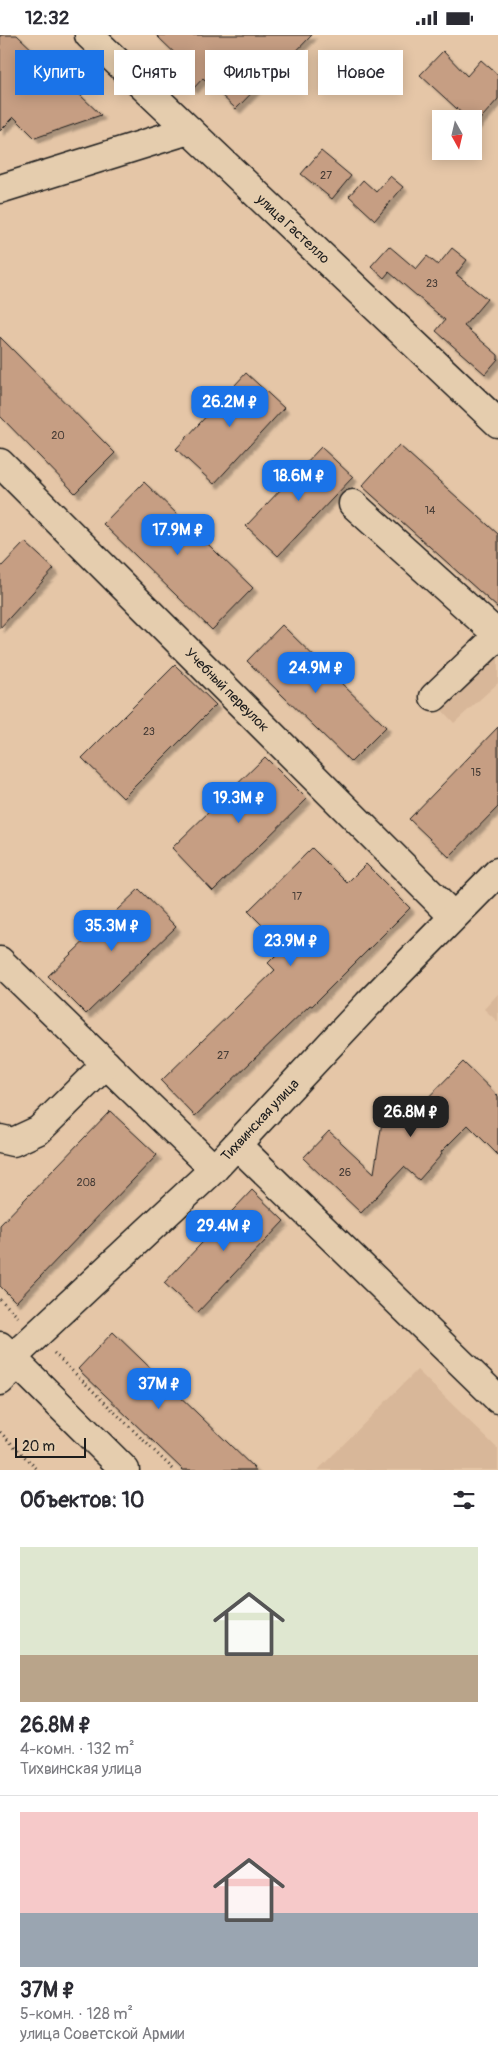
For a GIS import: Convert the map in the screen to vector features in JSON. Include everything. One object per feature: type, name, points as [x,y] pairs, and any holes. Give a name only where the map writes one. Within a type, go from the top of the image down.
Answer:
[{"type":"street","name":"улица Гастелло","points":[[89,35],[498,423]]},
{"type":"street","points":[[0,189],[189,130]]},
{"type":"street","name":"Учебный переулок","points":[[0,463],[453,916]]},
{"type":"street","points":[[353,504],[498,636],[434,697]]},
{"type":"street","name":"Тихвинская улица","points":[[7,1362],[214,1169],[453,916],[498,872]]},
{"type":"street","points":[[0,961],[214,1169]]},
{"type":"street","points":[[0,1139],[13,1142],[40,1130],[106,1064]]},
{"type":"street","points":[[237,1145],[498,1399]]},
{"type":"street","points":[[7,1362],[125,1470]]},
{"type":"path","points":[[0,1299],[174,1470]]},
{"type":"path","points":[[0,1432],[38,1470]]},
{"type":"shaded area","points":[[498,649],[498,683],[454,723],[437,705]]},
{"type":"shaded area","points":[[498,994],[498,1022],[484,1009]]},
{"type":"shaded area","points":[[417,1370],[498,1449],[498,1470],[318,1470]]},
{"type":"building","points":[[0,35],[17,35],[33,50],[15,50],[15,95],[80,95],[101,115],[35,138],[14,117],[0,131]]},
{"type":"building","points":[[156,35],[312,35],[297,50],[205,50],[205,80],[203,78],[195,87],[195,50],[172,50]]},
{"type":"building","points":[[443,51],[467,76],[481,60],[498,75],[498,99],[482,117],[482,110],[458,110],[420,75]]},
{"type":"building","points":[[221,95],[250,95],[236,109]]},
{"type":"building","points":[[321,151],[351,176],[332,199],[301,174]]},
{"type":"building","points":[[390,176],[403,187],[375,220],[349,196],[363,180],[376,192]]},
{"type":"building","points":[[389,246],[416,269],[427,256],[438,265],[452,248],[467,260],[456,274],[487,299],[464,326],[498,355],[498,359],[485,374],[436,331],[445,320],[389,272],[384,278],[371,266]]},
{"type":"building","points":[[0,337],[115,453],[75,493],[0,416]]},
{"type":"building","points":[[246,373],[284,408],[214,484],[176,449]]},
{"type":"building","points":[[399,445],[498,534],[498,608],[362,486]]},
{"type":"building","points":[[321,447],[353,477],[278,556],[246,526]]},
{"type":"building","points":[[144,482],[253,588],[212,630],[103,524]]},
{"type":"building","points":[[25,542],[54,569],[0,628],[0,568]]},
{"type":"building","points":[[282,625],[386,727],[351,762],[247,661]]},
{"type":"building","points":[[175,665],[216,705],[123,798],[82,758]]},
{"type":"building","points":[[498,727],[498,807],[449,857],[409,819]]},
{"type":"building","points":[[265,757],[307,799],[213,891],[172,848]]},
{"type":"building","points":[[312,848],[347,883],[366,864],[410,908],[312,1006],[310,1005],[195,1116],[161,1081],[275,970],[268,963],[284,947],[248,911]]},
{"type":"building","points":[[139,889],[176,927],[86,1014],[48,976]]},
{"type":"building","points":[[463,1062],[498,1096],[498,1155],[468,1125],[441,1152],[442,1154],[419,1180],[404,1167],[361,1213],[303,1158],[329,1131],[374,1173],[385,1103],[405,1121]]},
{"type":"building","points":[[110,1111],[157,1155],[16,1302],[0,1286],[0,1225]]},
{"type":"building","points":[[252,1190],[284,1221],[197,1313],[164,1283]]},
{"type":"building","points":[[113,1332],[256,1470],[183,1470],[78,1369]]}]
